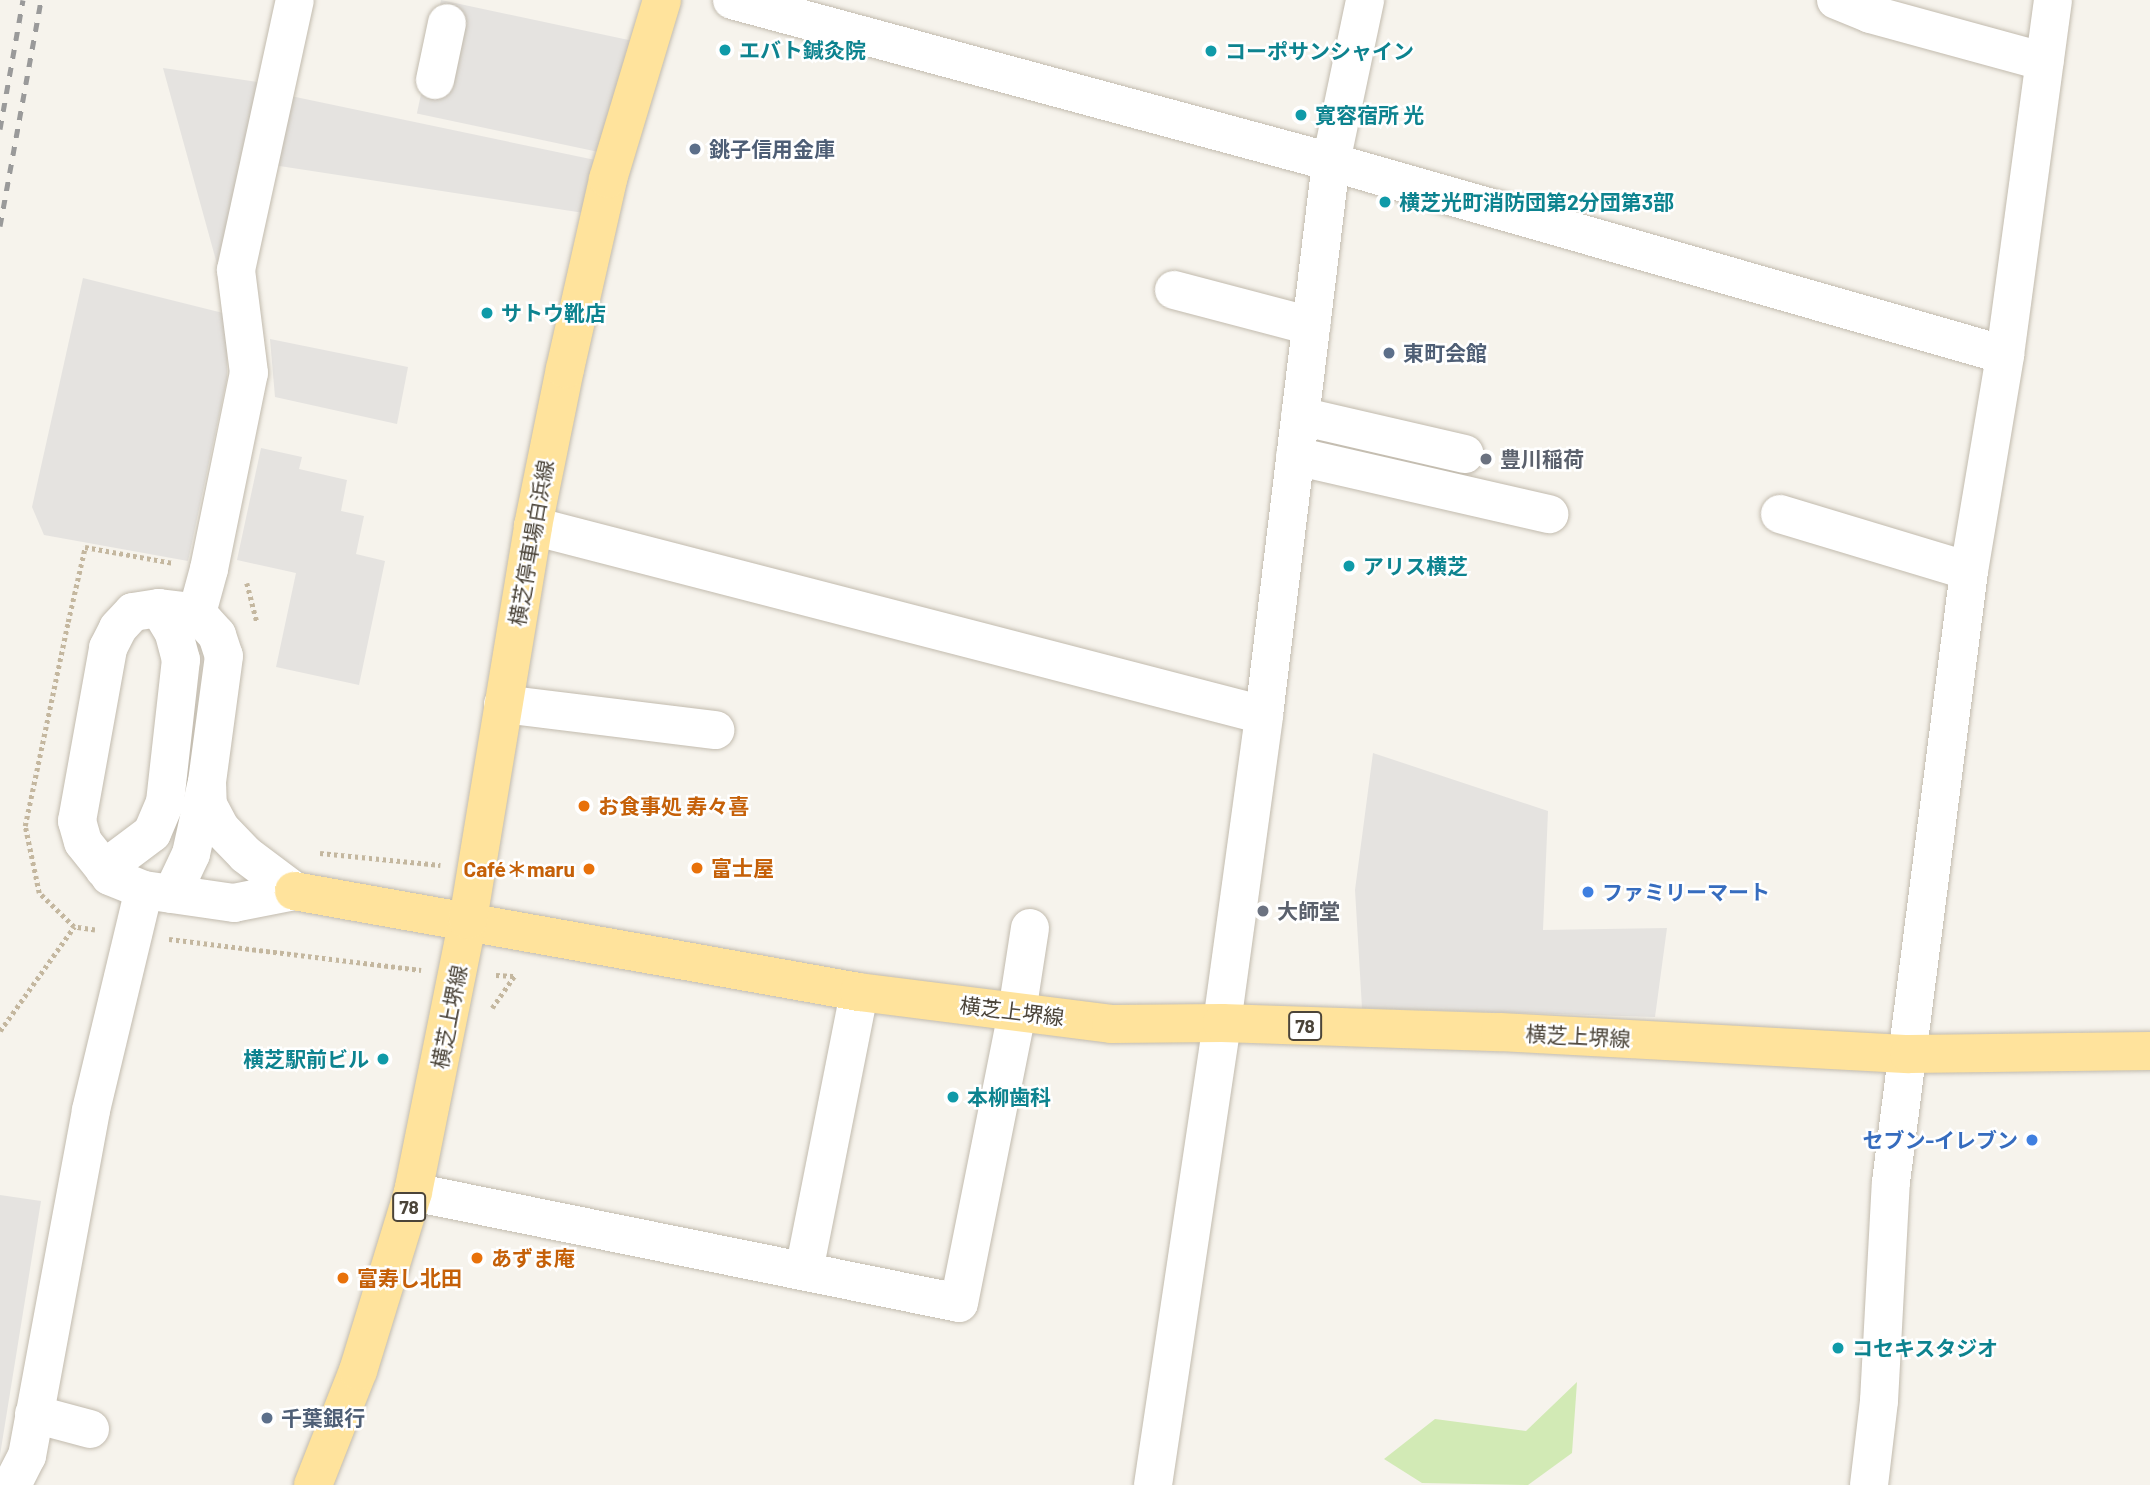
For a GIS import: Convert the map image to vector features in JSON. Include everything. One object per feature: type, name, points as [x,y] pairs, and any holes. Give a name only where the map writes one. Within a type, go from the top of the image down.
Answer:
[{"type":"main road","name":"横芝停車場白浜線","points":[[468,920],[533,526],[605,192],[662,0]]},
{"type":"main road","points":[[294,891],[430,917],[468,920]]},
{"type":"main road","name":"横芝上堺線","points":[[313,1485],[358,1371],[414,1192],[468,920],[859,992],[1111,1024],[1222,1023],[1500,1032],[1909,1054],[2150,1051]]},
{"type":"street","points":[[197,613],[209,569],[249,373],[236,270],[295,0]]},
{"type":"street","points":[[732,0],[1331,162],[2005,355]]},
{"type":"street","points":[[1153,1485],[1222,1023],[1264,715],[1331,162],[1365,0]]},
{"type":"street","points":[[1836,0],[1870,14],[2045,62]]},
{"type":"street","points":[[1868,1485],[1879,1401],[1891,1182],[1969,571],[2005,355],[2053,0]]},
{"type":"street","points":[[435,80],[447,23]]},
{"type":"street","points":[[1174,290],[1311,326]]},
{"type":"street","points":[[1300,416],[1465,454]]},
{"type":"street","points":[[1295,456],[1549,514]]},
{"type":"street","points":[[1780,514],[1969,571]]},
{"type":"street","points":[[533,526],[1264,715]]},
{"type":"street","points":[[104,869],[152,833],[165,802],[181,660],[174,633],[159,608]]},
{"type":"street","points":[[12,1485],[27,1456],[91,1110],[133,935],[158,892],[191,855],[206,782],[225,656],[216,635],[197,613],[159,608],[134,612],[118,628],[108,648],[77,821],[83,842],[110,876],[158,892],[234,903],[294,891]]},
{"type":"street","points":[[503,704],[715,730]]},
{"type":"street","points":[[206,782],[208,805],[220,828],[246,855],[294,891]]},
{"type":"street","points":[[414,1192],[959,1303],[1017,1012],[1030,928]]},
{"type":"street","points":[[804,1271],[859,992]]},
{"type":"street","points":[[34,1414],[90,1429]]},
{"type":"path","points":[[245,576],[258,630]]},
{"type":"path","points":[[306,852],[476,868]]},
{"type":"path","points":[[0,1031],[74,928],[457,974],[513,976]]},
{"type":"green space","points":[[1577,1382],[1572,1453],[1528,1485],[1422,1483],[1384,1459],[1435,1419],[1526,1431]]},
{"type":"shaded area","points":[[441,0],[630,40],[606,154],[417,113]]},
{"type":"shaded area","points":[[163,68],[264,83],[217,264]]},
{"type":"shaded area","points":[[286,95],[600,161],[584,213],[273,165]]},
{"type":"shaded area","points":[[83,278],[227,314],[227,378],[188,561],[44,535],[32,507]]},
{"type":"shaded area","points":[[270,339],[408,367],[397,424],[275,397]]},
{"type":"shaded area","points":[[261,448],[302,457],[299,469],[347,480],[341,511],[364,516],[356,554],[385,561],[359,685],[276,667],[296,573],[237,560]]},
{"type":"shaded area","points":[[1373,753],[1548,811],[1543,930],[1667,928],[1655,1017],[1362,1008],[1355,890]]},
{"type":"shaded area","points":[[0,1195],[41,1201],[0,1455]]},
{"type":"railway","points":[[0,129],[23,0]]},
{"type":"railway","points":[[0,226],[41,0]]},
{"type":"place","name":"エバト鍼灸院","points":[[725,50]]},
{"type":"place","name":"コーポサンシャイン","points":[[1211,51]]},
{"type":"place","name":"寛容宿所 光","points":[[1301,115]]},
{"type":"place","name":"銚子信用金庫","points":[[695,149]]},
{"type":"place","name":"横芝光町消防団第2分団第3部","points":[[1385,202]]},
{"type":"place","name":"サトウ靴店","points":[[487,313]]},
{"type":"place","name":"東町会館","points":[[1389,353]]},
{"type":"place","name":"豊川稲荷","points":[[1486,459]]},
{"type":"place","name":"アリス横芝","points":[[1349,566]]},
{"type":"place","name":"お食事処 寿々喜","points":[[584,806]]},
{"type":"place","name":"富士屋","points":[[697,868]]},
{"type":"place","name":"Café＊maru","points":[[589,869]]},
{"type":"place","name":"ファミリーマート","points":[[1588,892]]},
{"type":"place","name":"大師堂","points":[[1263,911]]},
{"type":"place","name":"横芝駅前ビル","points":[[383,1059]]},
{"type":"place","name":"本柳歯科","points":[[953,1097]]},
{"type":"place","name":"セブン-イレブン","points":[[2032,1140]]},
{"type":"place","name":"あずま庵","points":[[477,1258]]},
{"type":"place","name":"富寿し北田","points":[[343,1278]]},
{"type":"place","name":"コセキスタジオ","points":[[1838,1348]]},
{"type":"place","name":"千葉銀行","points":[[267,1418]]}]
